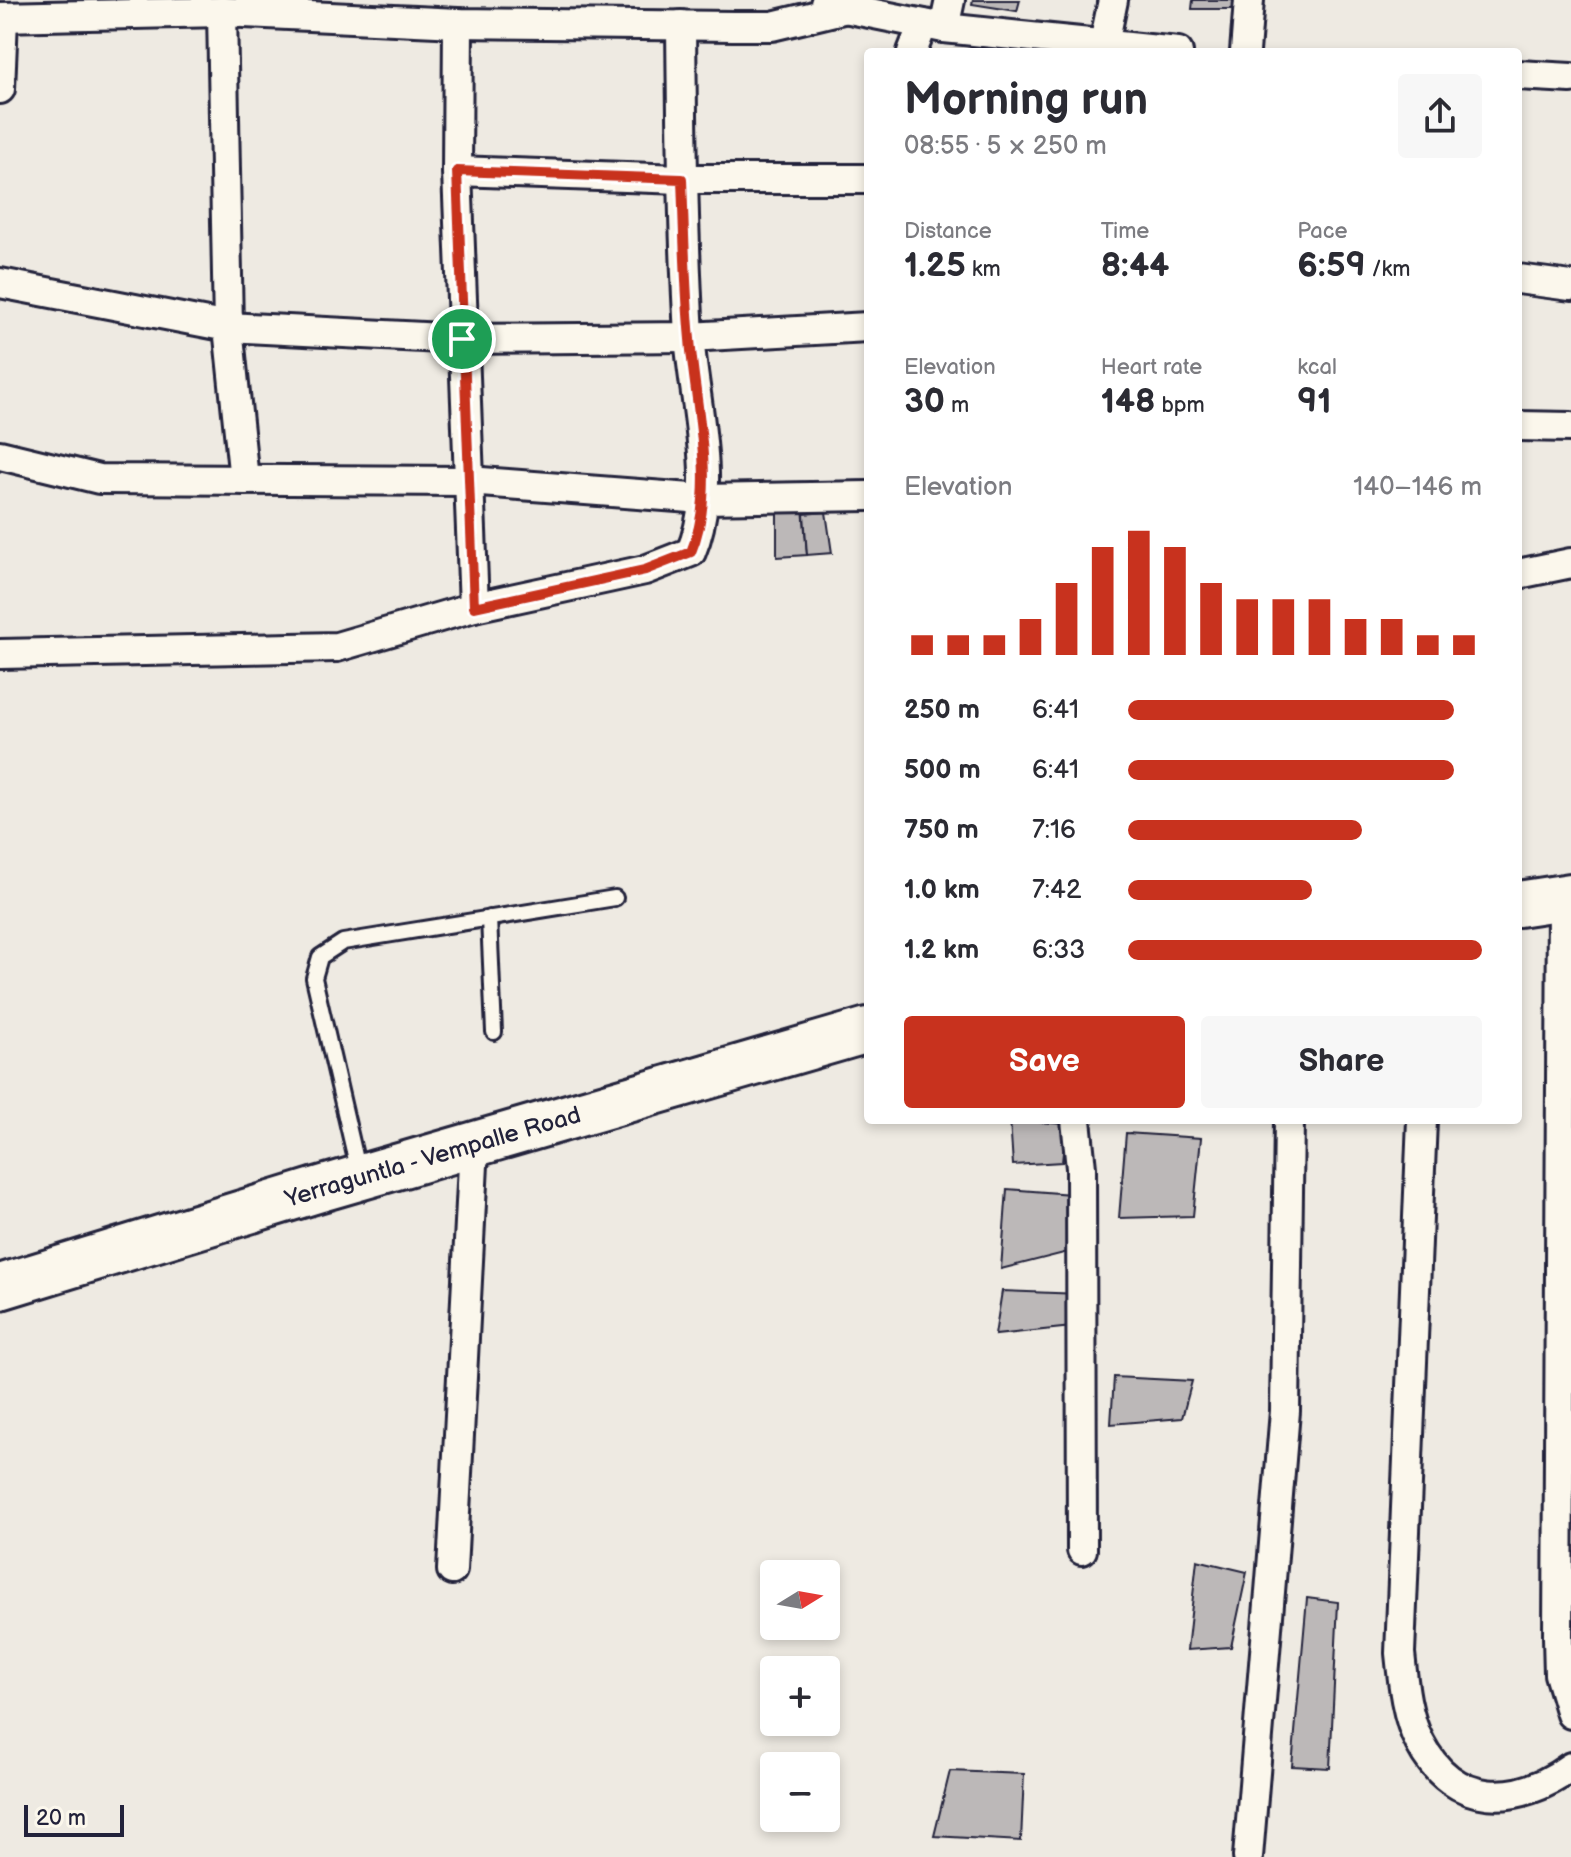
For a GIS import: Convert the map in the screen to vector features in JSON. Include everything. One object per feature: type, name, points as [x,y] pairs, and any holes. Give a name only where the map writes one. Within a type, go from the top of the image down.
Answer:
[{"type":"highway","points":[[1522,903],[1566,897]]},
{"type":"highway","name":"Yerraguntla - Vempalle Road","points":[[0,1287],[864,1031]]},
{"type":"street","points":[[813,0],[843,9],[934,26],[1134,48]]},
{"type":"street","points":[[915,48],[950,0]]},
{"type":"street","points":[[1104,44],[1113,0]]},
{"type":"street","points":[[1245,48],[1249,0]]},
{"type":"street","points":[[0,89],[1,18],[222,12],[458,23],[772,26],[843,9]]},
{"type":"street","points":[[222,12],[228,327],[244,480]]},
{"type":"street","points":[[458,23],[457,171],[474,607]]},
{"type":"street","points":[[0,654],[337,647],[474,607],[645,570],[691,552],[699,533],[704,499],[689,337],[682,179],[681,25]]},
{"type":"street","points":[[1522,75],[1571,78]]},
{"type":"street","points":[[457,171],[682,179],[864,179]]},
{"type":"street","points":[[1522,280],[1571,286]]},
{"type":"street","points":[[0,283],[228,327],[462,339],[689,337],[864,327]]},
{"type":"street","points":[[1522,426],[1571,427]]},
{"type":"street","points":[[0,455],[99,479],[468,481],[704,499],[864,496]]},
{"type":"street","points":[[1522,573],[1571,563]]},
{"type":"street","points":[[1566,897],[1558,1637],[1559,1674],[1571,1714]]},
{"type":"street","points":[[1076,1124],[1081,1168],[1082,1550]]},
{"type":"street","points":[[1248,1857],[1285,1411],[1289,1124]]},
{"type":"street","points":[[1422,1124],[1400,1653],[1403,1686],[1420,1742],[1433,1763],[1452,1780],[1475,1793],[1512,1796],[1545,1785],[1571,1767]]},
{"type":"street","points":[[452,1570],[474,1145]]},
{"type":"lane","points":[[360,1178],[314,978],[320,957],[343,942],[615,898]]},
{"type":"lane","points":[[489,918],[494,1032]]},
{"type":"building","points":[[973,0],[1020,0],[1017,11],[972,4]]},
{"type":"building","points":[[1193,0],[1235,0],[1233,9],[1192,9]]},
{"type":"building","points":[[803,507],[807,555],[777,557],[777,510]]},
{"type":"building","points":[[826,512],[832,553],[807,555],[804,514]]},
{"type":"building","points":[[1010,1124],[1066,1124],[1062,1162],[1013,1165]]},
{"type":"building","points":[[1126,1133],[1201,1138],[1193,1216],[1119,1218]]},
{"type":"building","points":[[1007,1189],[1071,1194],[1068,1252],[1001,1269]]},
{"type":"building","points":[[1002,1291],[1081,1294],[1072,1327],[995,1335]]},
{"type":"building","points":[[1114,1377],[1192,1381],[1182,1418],[1111,1424]]},
{"type":"building","points":[[1197,1560],[1247,1572],[1231,1647],[1187,1650]]},
{"type":"building","points":[[1307,1598],[1338,1602],[1330,1768],[1292,1766]]},
{"type":"building","points":[[950,1771],[1024,1774],[1021,1841],[934,1836]]},
{"type":"route","points":[[457,171],[682,179],[689,337],[704,499],[699,533],[691,552],[645,570],[474,607],[462,339],[457,171]]}]
